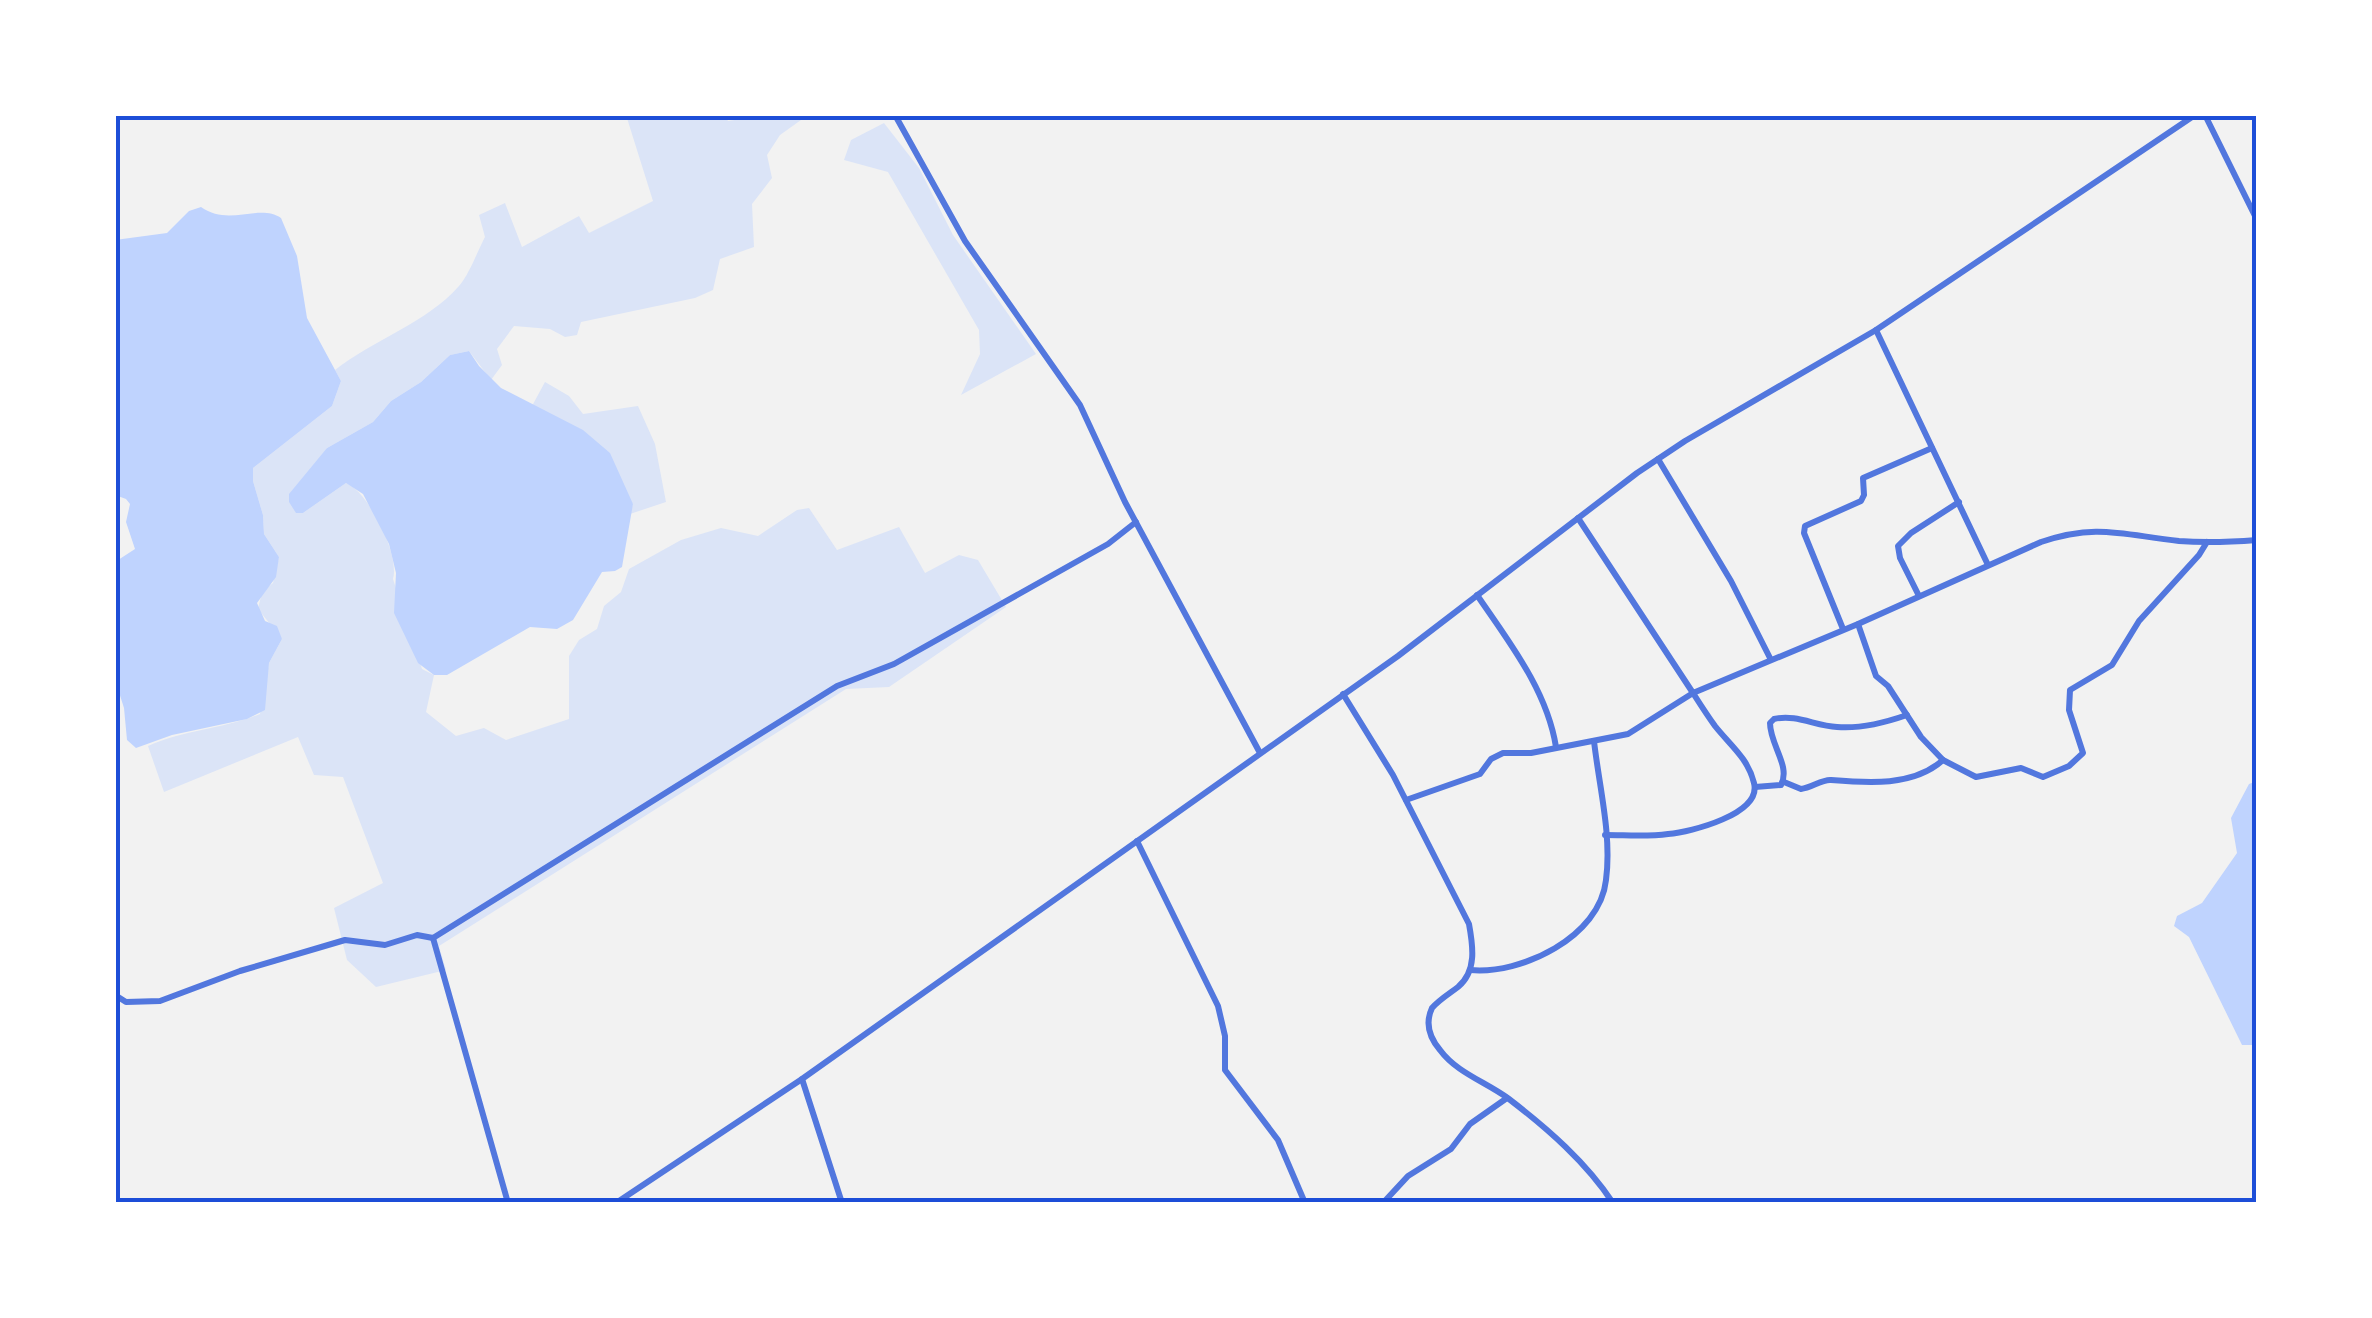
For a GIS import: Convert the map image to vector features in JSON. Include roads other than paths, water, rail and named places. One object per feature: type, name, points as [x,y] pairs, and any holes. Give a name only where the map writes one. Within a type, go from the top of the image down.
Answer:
[{"type":"street","points":[[895,115],[965,241],[1080,405],[1136,522],[1260,753]]},
{"type":"street","points":[[616,1203],[802,1078],[1343,694],[1658,459],[1876,330],[2196,115]]},
{"type":"street","points":[[2205,115],[2257,220]]},
{"type":"street","points":[[1876,330],[1988,564]]},
{"type":"street","points":[[1842,629],[1805,526],[1861,501],[1863,478],[1932,448]]},
{"type":"street","points":[[1658,459],[1731,581],[1770,658]]},
{"type":"street","points":[[1918,595],[1898,546],[1959,502]]},
{"type":"street","points":[[1578,518],[1716,727],[1735,745],[1756,787],[1748,805],[1686,831],[1605,835]]},
{"type":"street","points":[[115,995],[126,1002],[160,1001],[240,970],[346,940],[385,945],[418,935],[434,938],[837,686],[894,664],[1108,544],[1136,522]]},
{"type":"street","points":[[1406,800],[1480,774],[1491,759],[1503,753],[1531,753],[1594,742],[1639,729],[1693,693],[2041,542],[2082,531],[2119,531],[2207,542],[2257,540]]},
{"type":"street","points":[[1858,624],[1876,676],[1888,686],[1943,760],[1976,776],[2020,768],[2040,777],[2078,760],[2084,750],[2069,710],[2070,690],[2112,665],[2139,621],[2207,542]]},
{"type":"street","points":[[1477,595],[1540,695],[1550,717],[1556,748]]},
{"type":"street","points":[[1343,694],[1406,800],[1469,924],[1470,970],[1465,980],[1432,1008],[1428,1029],[1433,1042],[1449,1061],[1507,1098],[1578,1158],[1613,1203]]},
{"type":"street","points":[[1784,782],[1785,770],[1770,729],[1774,719],[1800,718],[1842,727],[1872,725],[1907,716]]},
{"type":"street","points":[[1470,970],[1508,968],[1553,950],[1568,939],[1602,898],[1607,878],[1605,835],[1594,742]]},
{"type":"street","points":[[1784,782],[1800,789],[1828,780],[1878,783],[1922,774],[1943,760]]},
{"type":"street","points":[[1756,787],[1784,782]]},
{"type":"street","points":[[1137,841],[1218,1006],[1225,1036],[1226,1070],[1278,1140],[1305,1203]]},
{"type":"street","points":[[434,938],[508,1203]]},
{"type":"street","points":[[802,1078],[842,1203]]},
{"type":"street","points":[[1383,1203],[1408,1176],[1450,1149],[1470,1124],[1507,1098]]},
{"type":"water","points":[[201,207],[222,215],[263,213],[281,218],[297,256],[307,318],[341,381],[332,406],[253,468],[264,534],[279,557],[276,577],[257,603],[265,621],[277,626],[282,639],[269,663],[265,710],[247,719],[172,735],[136,748],[127,740],[124,708],[116,683],[115,562],[135,549],[126,522],[130,504],[115,495],[115,240],[167,233],[189,211]]},
{"type":"water","points":[[469,351],[501,388],[583,430],[610,453],[633,504],[622,567],[602,572],[573,620],[557,629],[530,627],[447,675],[434,675],[418,663],[394,613],[396,573],[389,544],[363,494],[346,483],[303,513],[296,513],[289,494],[327,448],[373,422],[391,401],[421,382],[450,355]]},
{"type":"water","points":[[2257,781],[2257,1045],[2242,1045],[2189,937],[2174,926],[2177,916],[2202,903],[2237,853],[2231,818],[2249,784]]}]
